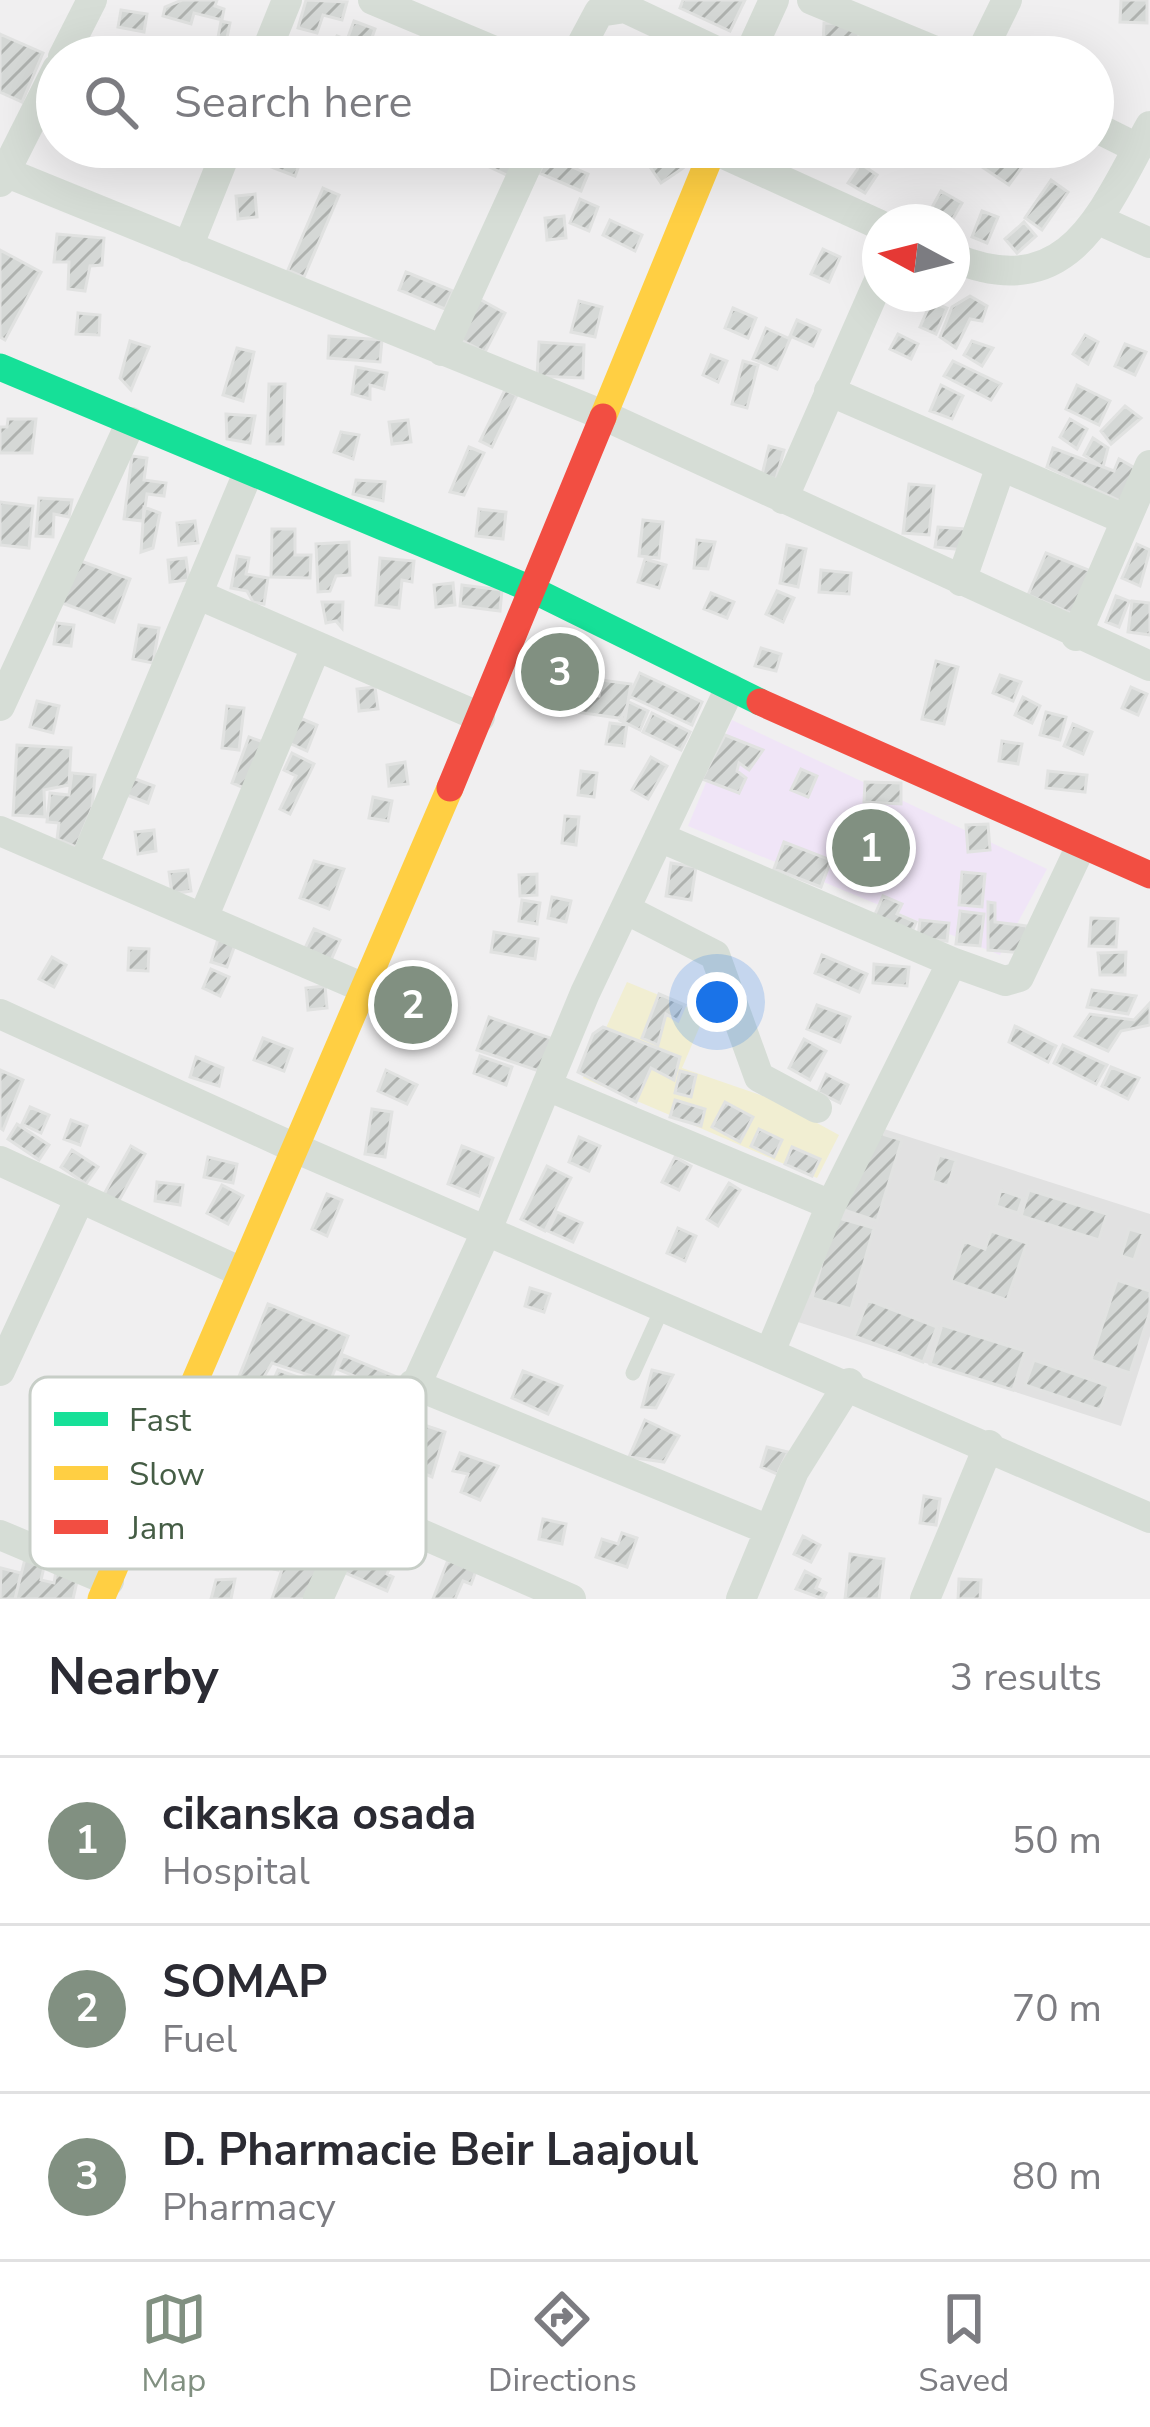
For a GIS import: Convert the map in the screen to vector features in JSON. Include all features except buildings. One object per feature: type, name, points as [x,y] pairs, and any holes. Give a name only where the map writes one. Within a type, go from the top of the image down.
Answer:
[{"type":"street","points":[[74,36],[92,0]]},
{"type":"street","points":[[272,36],[286,0]]},
{"type":"street","points":[[373,0],[459,36]]},
{"type":"street","points":[[758,36],[774,0]]},
{"type":"street","points":[[812,0],[899,36]]},
{"type":"street","points":[[989,36],[1006,0]]},
{"type":"street","points":[[586,36],[599,11],[625,8],[684,36]]},
{"type":"street","points":[[36,108],[1,175],[603,416],[1150,666]]},
{"type":"street","points":[[970,262],[1005,273],[1031,269],[1058,256],[1101,221],[1144,137],[1114,131]]},
{"type":"street","points":[[188,247],[220,168]]},
{"type":"street","points":[[442,350],[525,168]]},
{"type":"street","points":[[194,1377],[480,717],[706,168]]},
{"type":"street","points":[[757,168],[862,217]]},
{"type":"street","points":[[1101,221],[1150,243]]},
{"type":"street","points":[[783,499],[865,312]]},
{"type":"street","points":[[0,367],[531,589],[730,688],[1150,875]]},
{"type":"street","points":[[830,391],[1126,520]]},
{"type":"street","points":[[0,706],[130,422]]},
{"type":"street","points":[[1076,635],[1150,465]]},
{"type":"street","points":[[961,581],[1001,466]]},
{"type":"street","points":[[82,866],[248,472]]},
{"type":"street","points":[[199,595],[480,717]]},
{"type":"street","points":[[203,917],[316,647]]},
{"type":"street","points":[[416,1377],[486,1232],[625,909],[730,688]]},
{"type":"street","points":[[0,832],[364,988]]},
{"type":"street","points":[[659,837],[1005,981],[1019,977],[1081,846]]},
{"type":"street","points":[[625,909],[716,955],[759,1077],[818,1108]]},
{"type":"street","points":[[770,1352],[831,1205],[952,962]]},
{"type":"street","points":[[0,1014],[486,1232],[849,1383],[1150,1518]]},
{"type":"street","points":[[547,1086],[831,1205]]},
{"type":"street","points":[[0,1161],[239,1271]]},
{"type":"street","points":[[0,1371],[79,1200]]},
{"type":"street","points":[[740,1599],[812,1435],[849,1383]]},
{"type":"street","points":[[426,1389],[769,1530]]},
{"type":"street","points":[[925,1599],[988,1445]]},
{"type":"street","points":[[0,1535],[30,1551]]},
{"type":"street","points":[[426,1536],[571,1599]]},
{"type":"street","points":[[65,1569],[105,1590]]},
{"type":"street","points":[[318,1599],[331,1569]]},
{"type":"lane","points":[[633,1373],[662,1309]]},
{"type":"shaded area","points":[[732,720],[1047,869],[1000,955],[688,826]]},
{"type":"shaded area","points":[[627,982],[705,1014],[682,1068],[775,1100],[839,1135],[817,1178],[583,1078]]},
{"type":"shaded area","points":[[859,1121],[1150,1214],[1150,1336],[1121,1426],[795,1321]]},
{"type":"traffic: fast","points":[[0,367],[531,589],[760,702]]},
{"type":"traffic: slow","points":[[603,417],[705,168]]},
{"type":"traffic: slow","points":[[197,1377],[450,788]]},
{"type":"traffic: slow","points":[[101,1599],[114,1569]]},
{"type":"traffic: jam","points":[[450,788],[603,417]]},
{"type":"traffic: jam","points":[[760,702],[1150,875]]},
{"type":"place","name":"D. Pharmacie Beir Laajoul","points":[[560,672]]},
{"type":"place","name":"cikanska osada","points":[[871,848]]},
{"type":"place","name":"SOMAP","points":[[413,1005]]}]
